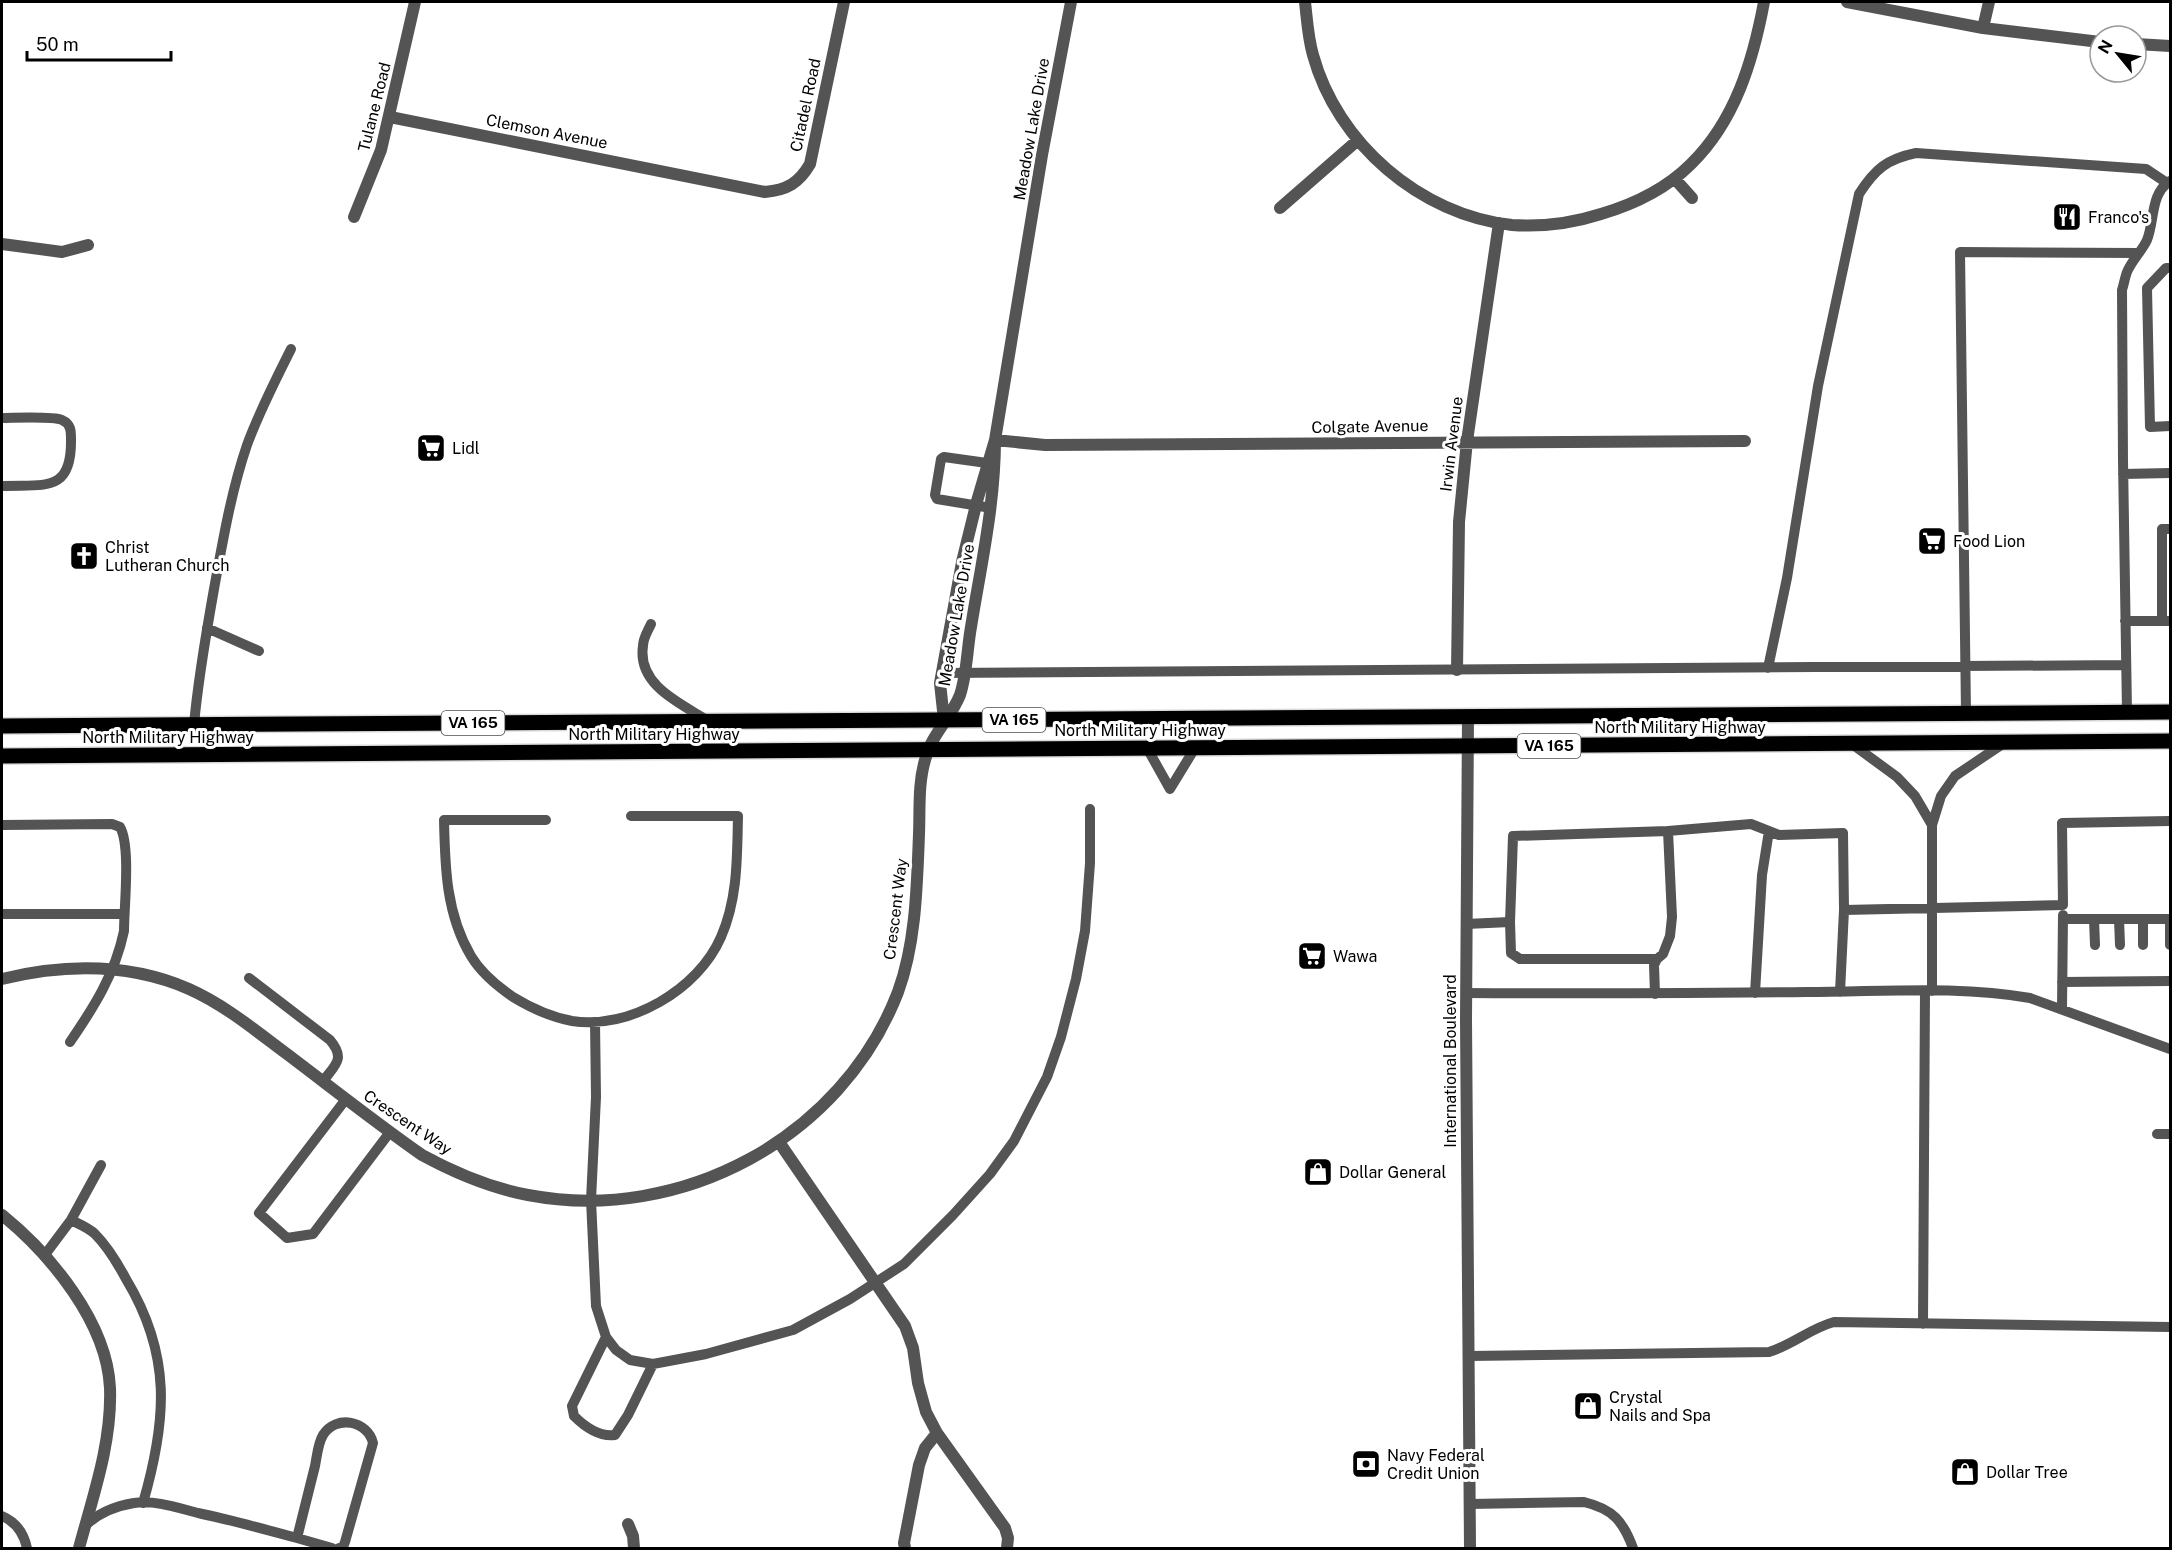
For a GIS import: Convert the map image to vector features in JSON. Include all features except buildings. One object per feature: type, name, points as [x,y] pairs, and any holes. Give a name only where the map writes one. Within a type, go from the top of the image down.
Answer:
[{"type":"main road","name":"North Military Highway","points":[[2,726],[2170,712]]},
{"type":"main road","name":"North Military Highway","points":[[2,756],[2170,741]]},
{"type":"street","name":"Tulane Road","points":[[354,218],[381,150],[415,2]]},
{"type":"street","name":"Citadel Road","points":[[698,178],[765,192],[779,191],[792,186],[803,176],[810,164],[844,2]]},
{"type":"street","name":"Meadow Lake Drive","points":[[944,720],[953,709],[960,693],[964,673],[991,508],[991,464],[1042,155],[1071,2]]},
{"type":"street","points":[[1305,2],[1313,55],[1323,84],[1338,112],[1358,140],[1382,165],[1407,185],[1446,207],[1470,216],[1514,225],[1549,224],[1585,219],[1619,209],[1644,198],[1675,178],[1704,150],[1724,122],[1738,94],[1750,59],[1764,2]]},
{"type":"street","points":[[1847,2],[1983,28],[2088,41]]},
{"type":"street","points":[[1983,28],[1989,2]]},
{"type":"street","points":[[2148,45],[2170,46]]},
{"type":"street","name":"Clemson Avenue","points":[[390,117],[698,178]]},
{"type":"street","points":[[1280,208],[1358,140]]},
{"type":"street","points":[[1675,178],[1692,198]]},
{"type":"street","name":"Irwin Avenue","points":[[1457,670],[1459,522],[1467,441],[1499,223]]},
{"type":"street","points":[[2,244],[62,252],[88,246]]},
{"type":"street","name":"Colgate Avenue","points":[[995,440],[1045,445],[1745,441]]},
{"type":"street","name":"Meadow Lake Drive","points":[[944,720],[940,682],[962,562],[975,506],[991,464]]},
{"type":"street","name":"International Boulevard","points":[[1468,717],[1466,993],[1470,1548]]},
{"type":"street","name":"Crescent Way","points":[[2,979],[37,971],[72,967],[113,969],[153,976],[188,988],[248,1024],[390,1132],[422,1155],[448,1168],[490,1185],[528,1195],[567,1200],[627,1200],[663,1194],[692,1186],[731,1169],[799,1128],[822,1107],[848,1077],[885,1021],[898,991],[907,958],[914,916],[921,782],[928,750],[944,720]]},
{"type":"street","points":[[779,1142],[904,1326],[913,1348],[918,1383],[926,1412],[937,1433],[1005,1528],[1008,1538],[1007,1548]]},
{"type":"street","points":[[4,1220],[44,1256],[75,1295],[100,1341],[107,1369],[110,1388],[104,1454],[79,1548]]},
{"type":"street","points":[[905,1548],[904,1543],[919,1465],[925,1448],[937,1433]]},
{"type":"street","points":[[628,1524],[633,1536],[634,1548]]},
{"type":"lane","points":[[1768,668],[1787,578],[1818,386],[1859,194],[1870,176],[1883,165],[1899,157],[1916,153],[2146,169],[2169,182],[2154,203],[2152,222],[2146,241],[2127,272],[2122,290],[2127,712]]},
{"type":"lane","points":[[1966,713],[1960,252],[2139,253]]},
{"type":"lane","points":[[2170,268],[2166,268],[2147,288],[2150,427],[2170,426]]},
{"type":"lane","points":[[194,725],[198,681],[234,488],[266,397],[291,349]]},
{"type":"lane","points":[[2,418],[61,419],[69,425],[71,431],[70,466],[62,477],[51,484],[2,486]]},
{"type":"lane","points":[[991,464],[944,457],[941,459],[935,495],[938,499],[991,508]]},
{"type":"lane","points":[[2123,474],[2170,472]]},
{"type":"lane","points":[[2125,621],[2166,621],[2162,529],[2170,529]]},
{"type":"lane","points":[[651,624],[643,644],[642,659],[648,674],[656,686],[710,722]]},
{"type":"lane","points":[[207,628],[259,651]]},
{"type":"lane","points":[[942,673],[2126,665]]},
{"type":"lane","points":[[1923,1324],[1932,825],[1941,796],[1955,776],[2004,743]]},
{"type":"lane","points":[[1852,744],[1897,777],[1915,796],[1932,825]]},
{"type":"lane","points":[[1147,748],[1170,789],[1196,748]]},
{"type":"lane","points":[[595,1022],[596,1097],[591,1200],[596,1306],[606,1337],[616,1350],[630,1360],[653,1364],[706,1354],[793,1329],[904,1264],[990,1174],[1014,1141],[1047,1077],[1061,1037],[1085,931],[1090,863],[1090,809]]},
{"type":"lane","points":[[546,820],[444,820],[445,876],[451,906],[471,958],[500,989],[522,1003],[549,1015],[572,1021],[595,1022],[625,1016],[651,1006],[674,992],[694,974],[709,958],[720,939],[730,914],[735,887],[738,816],[631,816]]},
{"type":"lane","points":[[2062,1009],[2062,823],[2170,821]]},
{"type":"lane","points":[[2,825],[112,824],[120,827],[123,833],[125,855],[122,943],[97,1003],[70,1042]]},
{"type":"lane","points":[[1657,959],[1521,959],[1511,953],[1513,836],[1668,831],[1751,824],[1779,835],[1843,833],[1844,910],[1840,992]]},
{"type":"lane","points":[[1655,994],[1654,965],[1657,959],[1664,954],[1670,936],[1672,917],[1668,831]]},
{"type":"lane","points":[[1755,993],[1762,875],[1769,831]]},
{"type":"lane","points":[[1844,910],[2063,905]]},
{"type":"lane","points":[[2,914],[124,914]]},
{"type":"lane","points":[[2063,919],[2170,919],[2170,945]]},
{"type":"lane","points":[[2094,919],[2095,945]]},
{"type":"lane","points":[[2119,919],[2120,945]]},
{"type":"lane","points":[[2143,919],[2143,945]]},
{"type":"lane","points":[[1466,924],[1510,922]]},
{"type":"lane","points":[[2062,982],[2120,976],[2143,976],[2170,981]]},
{"type":"lane","points":[[249,978],[336,1047],[339,1053],[338,1060],[323,1081]]},
{"type":"lane","points":[[1466,993],[1655,994],[1928,991],[2007,994],[2030,998],[2170,1049]]},
{"type":"lane","points":[[346,1099],[259,1213],[287,1238],[313,1234],[390,1132]]},
{"type":"lane","points":[[2157,1134],[2170,1134]]},
{"type":"lane","points":[[44,1256],[71,1220],[101,1165]]},
{"type":"lane","points":[[71,1220],[94,1233],[119,1267],[137,1297],[159,1360],[161,1392],[158,1433],[152,1472],[142,1503]]},
{"type":"lane","points":[[1469,1356],[1769,1352],[1782,1348],[1834,1322],[2170,1327]]},
{"type":"lane","points":[[606,1337],[572,1406],[574,1416],[596,1433],[607,1436],[615,1435],[628,1415],[653,1364]]},
{"type":"lane","points":[[297,1538],[321,1439],[332,1425],[344,1421],[367,1430],[373,1443],[345,1542],[343,1547],[339,1548]]},
{"type":"lane","points":[[1470,1504],[1584,1502],[1592,1504],[1616,1516],[1626,1529],[1633,1548]]},
{"type":"lane","points":[[85,1526],[92,1519],[110,1509],[142,1503],[162,1504],[255,1526],[332,1548]]},
{"type":"lane","points":[[2,1516],[9,1519],[20,1531],[27,1548]]},
{"type":"place","name":"Franco's","points":[[2067,217]]},
{"type":"place","name":"Lidl","points":[[431,448]]},
{"type":"place","name":"Food Lion","points":[[1932,541]]},
{"type":"place","name":"Christ Lutheran Church","points":[[84,556]]},
{"type":"place","name":"Wawa","points":[[1312,956]]},
{"type":"place","name":"Dollar General","points":[[1318,1172]]},
{"type":"place","name":"Crystal Nails and Spa","points":[[1588,1406]]},
{"type":"place","name":"Navy Federal Credit Union","points":[[1366,1464]]},
{"type":"place","name":"Dollar Tree","points":[[1965,1472]]}]
